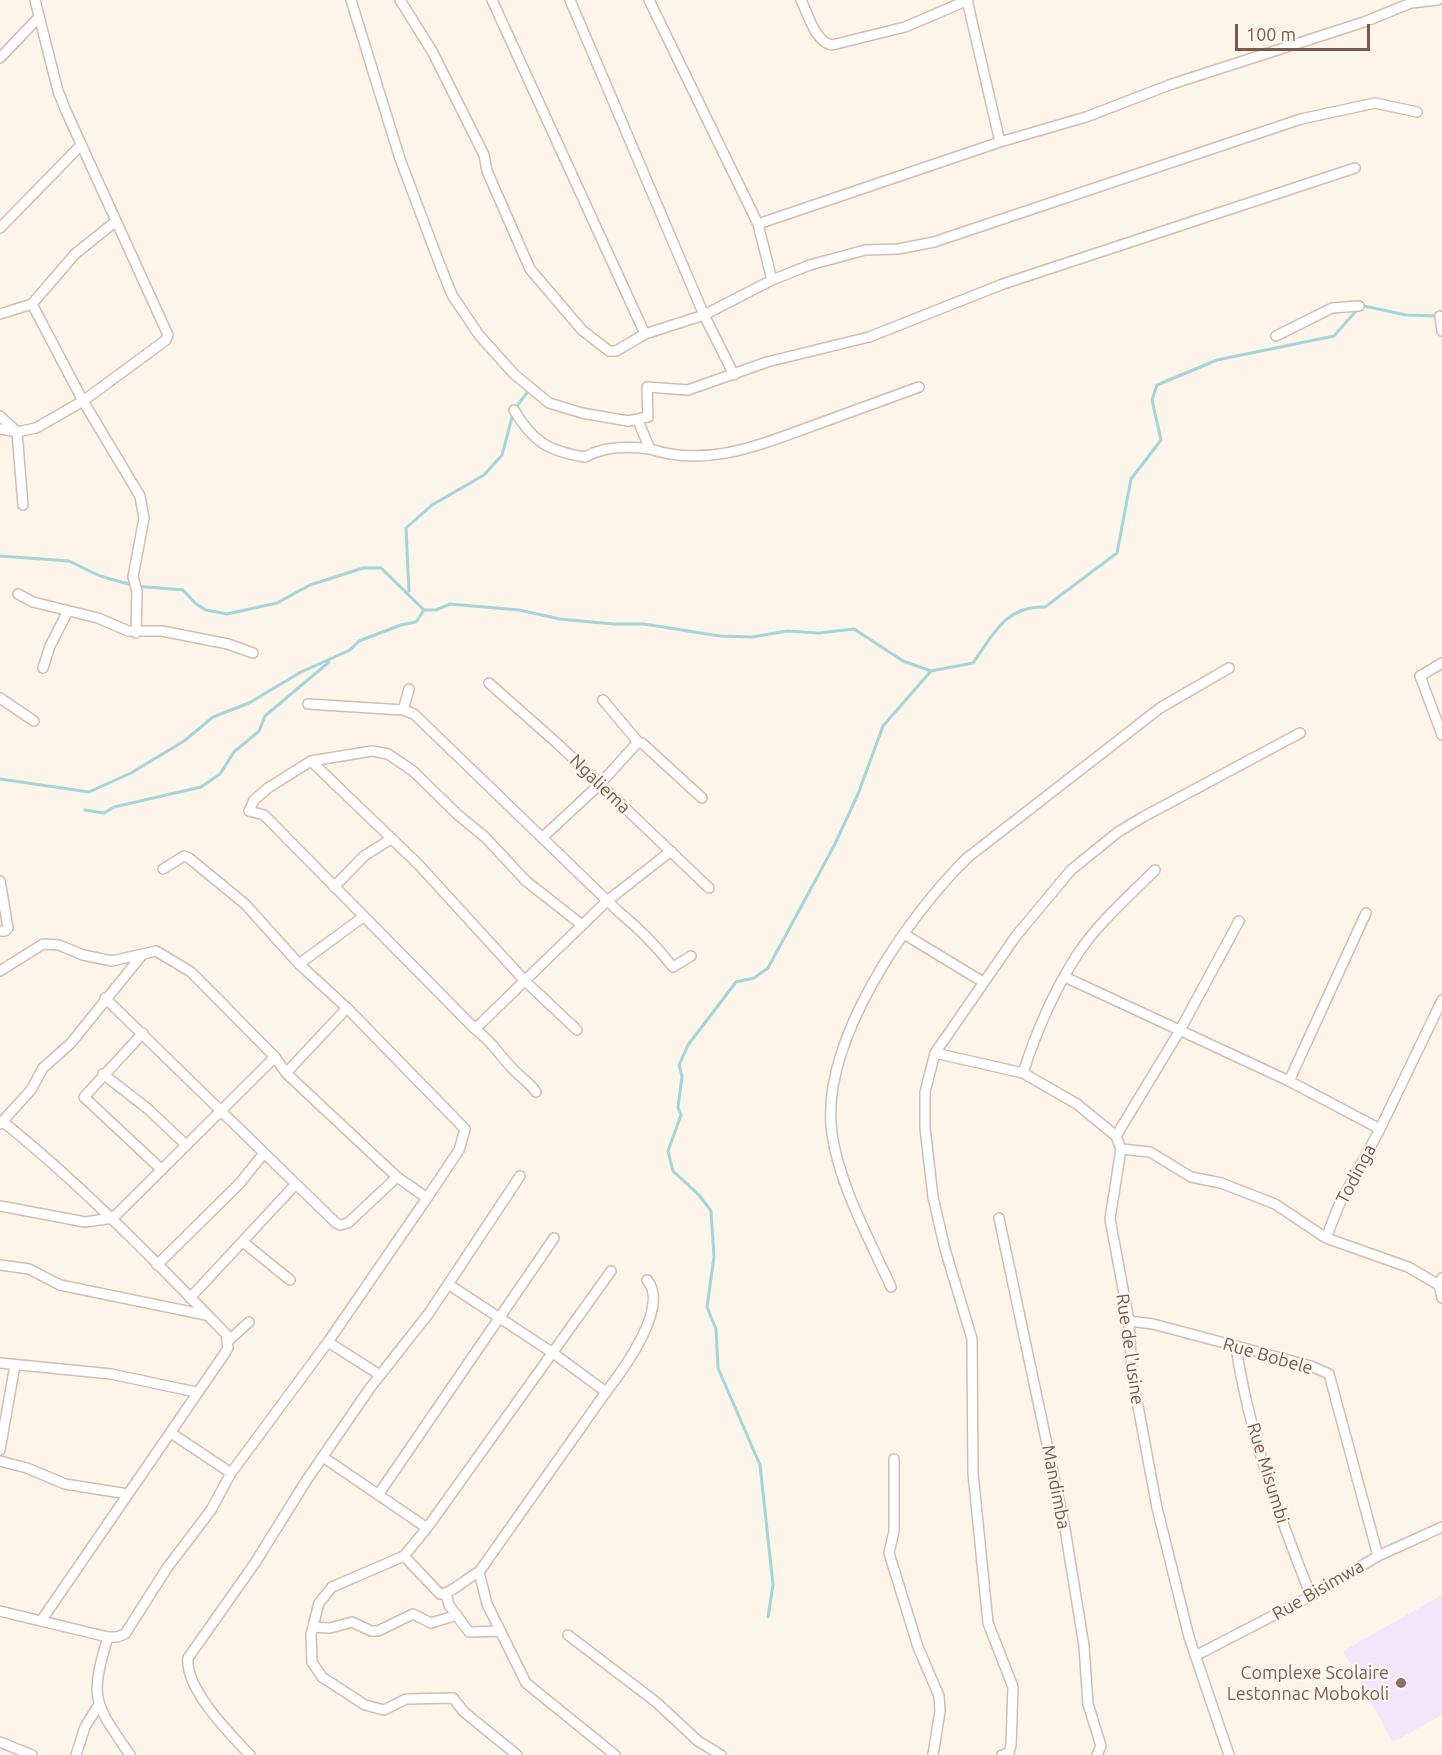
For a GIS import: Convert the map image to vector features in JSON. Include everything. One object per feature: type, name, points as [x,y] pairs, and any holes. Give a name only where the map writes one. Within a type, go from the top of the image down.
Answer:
[{"type":"street","points":[[0,429],[17,432],[36,428],[83,400],[166,340],[168,335],[115,222],[58,91],[35,0]]},
{"type":"street","points":[[351,0],[400,159],[452,295],[472,325],[514,374],[542,399],[582,413],[638,421],[648,417],[647,387],[688,390],[767,362],[869,338],[1003,284],[1355,168]]},
{"type":"street","points":[[400,0],[432,51],[484,155],[487,171],[530,269],[557,303],[601,348],[616,351],[645,334],[704,315],[772,280],[810,265],[865,250],[898,249],[934,242],[1301,119],[1368,104],[1417,112]]},
{"type":"street","points":[[492,0],[645,334]]},
{"type":"street","points":[[570,0],[704,315],[734,375]]},
{"type":"street","points":[[650,0],[758,224],[772,280]]},
{"type":"street","points":[[801,0],[822,40],[832,45],[905,27],[967,0],[1000,142]]},
{"type":"street","points":[[758,224],[1000,142],[1086,117],[1172,84],[1364,22],[1412,3],[1438,0]]},
{"type":"street","points":[[0,58],[39,17]]},
{"type":"street","points":[[0,228],[81,145]]},
{"type":"street","points":[[0,314],[32,304],[75,254],[115,222]]},
{"type":"street","points":[[32,304],[83,400],[141,496],[144,518],[134,577],[137,591],[136,633]]},
{"type":"street","points":[[1276,336],[1332,308],[1359,306]]},
{"type":"street","points":[[1440,316],[1442,331]]},
{"type":"street","points":[[514,410],[535,441],[563,452],[585,457],[596,451],[624,446],[650,449],[664,454],[703,457],[745,450],[919,387]]},
{"type":"street","points":[[0,416],[17,432],[23,505]]},
{"type":"street","points":[[638,421],[650,449]]},
{"type":"street","points":[[18,594],[33,602],[136,633],[162,631],[228,644],[253,652]]},
{"type":"street","points":[[43,668],[50,646],[68,611]]},
{"type":"street","points":[[1442,663],[1420,676],[1442,735]]},
{"type":"street","points":[[891,1287],[840,1167],[832,1132],[832,1098],[837,1066],[857,1014],[904,934],[942,883],[967,858],[1160,708],[1229,668]]},
{"type":"street","name":"Ngaliema","points":[[489,683],[710,888]]},
{"type":"street","points":[[403,710],[409,689]]},
{"type":"street","points":[[0,698],[34,721]]},
{"type":"street","points":[[603,699],[638,742],[642,743],[702,798]]},
{"type":"street","points":[[308,704],[403,710],[414,714],[607,901],[642,930],[646,940],[673,967],[691,956]]},
{"type":"street","points":[[1002,1755],[1008,1753],[1011,1745],[1013,1687],[988,1623],[973,1473],[972,1339],[945,1250],[933,1197],[925,1128],[925,1092],[931,1062],[982,982],[1016,936],[1071,870],[1143,818],[1300,733]]},
{"type":"street","points":[[543,837],[600,784],[638,742]]},
{"type":"street","points":[[536,1092],[529,1082],[511,1067],[492,1041],[475,1029],[264,815],[249,811],[254,800],[268,788],[311,761],[372,751],[388,754],[413,771],[458,815],[485,837],[526,881],[582,925]]},
{"type":"street","points":[[311,761],[448,896],[525,981],[577,1030]]},
{"type":"street","points":[[334,887],[364,856],[391,839]]},
{"type":"street","points":[[475,1029],[607,901],[671,851]]},
{"type":"street","points":[[0,1611],[108,1637],[125,1634],[167,1568],[211,1510],[231,1473],[328,1342],[427,1198],[459,1150],[465,1130],[346,1008],[299,964],[245,904],[189,858],[184,856],[163,869]]},
{"type":"street","points":[[1023,1073],[1042,1021],[1065,977],[1096,930],[1155,870]]},
{"type":"street","points":[[0,881],[8,928],[5,932],[0,931]]},
{"type":"street","points":[[1289,1081],[1365,914]]},
{"type":"street","points":[[299,964],[363,917]]},
{"type":"street","points":[[1116,1136],[1179,1032],[1239,921]]},
{"type":"street","points":[[904,934],[982,982]]},
{"type":"street","points":[[0,971],[43,944],[59,945],[104,960],[121,960],[156,951],[184,966],[275,1057],[286,1073],[397,1177],[427,1198]]},
{"type":"street","points":[[41,1621],[228,1348],[226,1334],[113,1218],[60,1167],[2,1117],[31,1090],[43,1068],[71,1043],[142,955]]},
{"type":"street","points":[[1065,977],[1179,1032],[1289,1081],[1380,1129]]},
{"type":"street","points":[[105,998],[336,1223],[344,1225],[397,1177]]},
{"type":"street","name":"Todinga","points":[[1326,1238],[1339,1205],[1380,1129],[1442,1000]]},
{"type":"street","points":[[286,1073],[346,1008]]},
{"type":"street","points":[[143,1034],[103,1074],[84,1097],[162,1170]]},
{"type":"street","name":"Rue de l'usine","points":[[936,1053],[1023,1073],[1077,1104],[1116,1136],[1121,1149],[1110,1220],[1130,1321],[1132,1374],[1157,1508],[1195,1656],[1229,1755]]},
{"type":"street","points":[[0,1206],[85,1222],[113,1218],[275,1057]]},
{"type":"street","points":[[103,1074],[148,1109],[186,1145]]},
{"type":"street","points":[[1121,1149],[1150,1152],[1191,1177],[1221,1183],[1275,1204],[1326,1238],[1404,1265],[1441,1281],[1442,1298]]},
{"type":"street","points":[[158,1265],[234,1190],[264,1154]]},
{"type":"street","points":[[250,1755],[221,1724],[191,1676],[188,1658],[255,1563],[323,1457],[380,1376],[429,1313],[520,1176]]},
{"type":"street","points":[[189,1298],[295,1185]]},
{"type":"street","name":"Mandimba","points":[[999,1218],[1065,1529],[1084,1646],[1088,1704],[1101,1746],[1097,1755]]},
{"type":"street","points":[[378,1495],[554,1238]]},
{"type":"street","points":[[243,1242],[290,1280]]},
{"type":"street","points":[[0,1265],[28,1269],[60,1286],[208,1316]]},
{"type":"street","points":[[517,1755],[464,1712],[453,1698],[406,1699],[384,1710],[365,1704],[339,1690],[322,1677],[312,1662],[313,1627],[319,1603],[332,1587],[404,1556],[427,1528],[611,1271]]},
{"type":"street","points":[[404,1556],[440,1594],[446,1594],[465,1578],[479,1572],[634,1351],[653,1306],[653,1289],[646,1280]]},
{"type":"street","points":[[448,1284],[554,1353],[606,1392]]},
{"type":"street","name":"Rue Bobele","points":[[1130,1321],[1153,1324],[1311,1366],[1329,1374],[1378,1556]]},
{"type":"street","points":[[228,1341],[249,1322]]},
{"type":"street","points":[[328,1342],[380,1376]]},
{"type":"street","name":"Rue Misumbi","points":[[1236,1347],[1242,1384],[1267,1474],[1311,1596]]},
{"type":"street","points":[[0,1363],[111,1374],[196,1392]]},
{"type":"street","points":[[0,1450],[15,1365]]},
{"type":"street","points":[[171,1433],[231,1473]]},
{"type":"street","points":[[323,1457],[427,1528]]},
{"type":"street","points":[[894,1459],[894,1531],[889,1553],[918,1647],[939,1696],[940,1711],[933,1755]]},
{"type":"street","points":[[0,1461],[27,1468],[65,1484],[128,1494]]},
{"type":"street","name":"Rue Bisimwa","points":[[1195,1656],[1311,1596],[1378,1556],[1442,1527]]},
{"type":"street","points":[[479,1572],[487,1604],[520,1673],[534,1691],[615,1755]]},
{"type":"street","points":[[446,1594],[449,1605],[469,1632],[500,1631]]},
{"type":"street","points":[[313,1627],[330,1628],[352,1622],[371,1631],[382,1629],[413,1614],[431,1623],[457,1615]]},
{"type":"street","points":[[568,1635],[656,1702],[698,1741],[721,1755]]},
{"type":"street","points":[[76,1755],[85,1727],[98,1706],[98,1672],[108,1637]]},
{"type":"street","points":[[98,1706],[130,1755]]},
{"type":"street","points":[[0,1742],[32,1755]]},
{"type":"shaded area","name":"Complexe Scolaire Lestonnac Mobokoli","points":[[1442,1595],[1442,1715],[1393,1742],[1343,1651]]},
{"type":"waterway","points":[[424,610],[436,610],[450,604],[519,610],[560,619],[613,624],[644,624],[720,636],[752,637],[787,631],[819,633],[854,629],[903,661],[931,671],[973,663],[994,632],[1010,616],[1020,611],[1045,607],[1117,553],[1131,479],[1161,440],[1152,400],[1157,385],[1217,360],[1334,336],[1356,311],[1364,306],[1406,315],[1438,316]]},
{"type":"waterway","points":[[409,591],[406,528],[432,505],[484,475],[502,455],[514,410],[529,390]]},
{"type":"waterway","points":[[0,556],[69,561],[100,576],[135,586],[183,590],[196,604],[206,610],[227,614],[277,603],[310,585],[363,568],[381,568],[424,610]]},
{"type":"waterway","points":[[0,779],[89,792],[131,773],[184,741],[213,717],[249,703],[301,672],[350,650],[359,641],[401,625],[416,622],[424,610]]},
{"type":"waterway","points":[[85,810],[104,813],[114,807],[201,787],[220,774],[234,752],[259,731],[265,716],[329,662]]},
{"type":"waterway","points":[[768,1617],[773,1585],[760,1465],[718,1368],[716,1329],[707,1307],[714,1257],[711,1211],[699,1195],[673,1171],[668,1151],[681,1115],[678,1107],[682,1076],[679,1065],[688,1045],[736,982],[754,978],[768,968],[835,844],[858,794],[883,726],[931,671]]},
{"type":"place","name":"Complexe Scolaire Lestonnac Mobokoli","points":[[1401,1683]]}]
